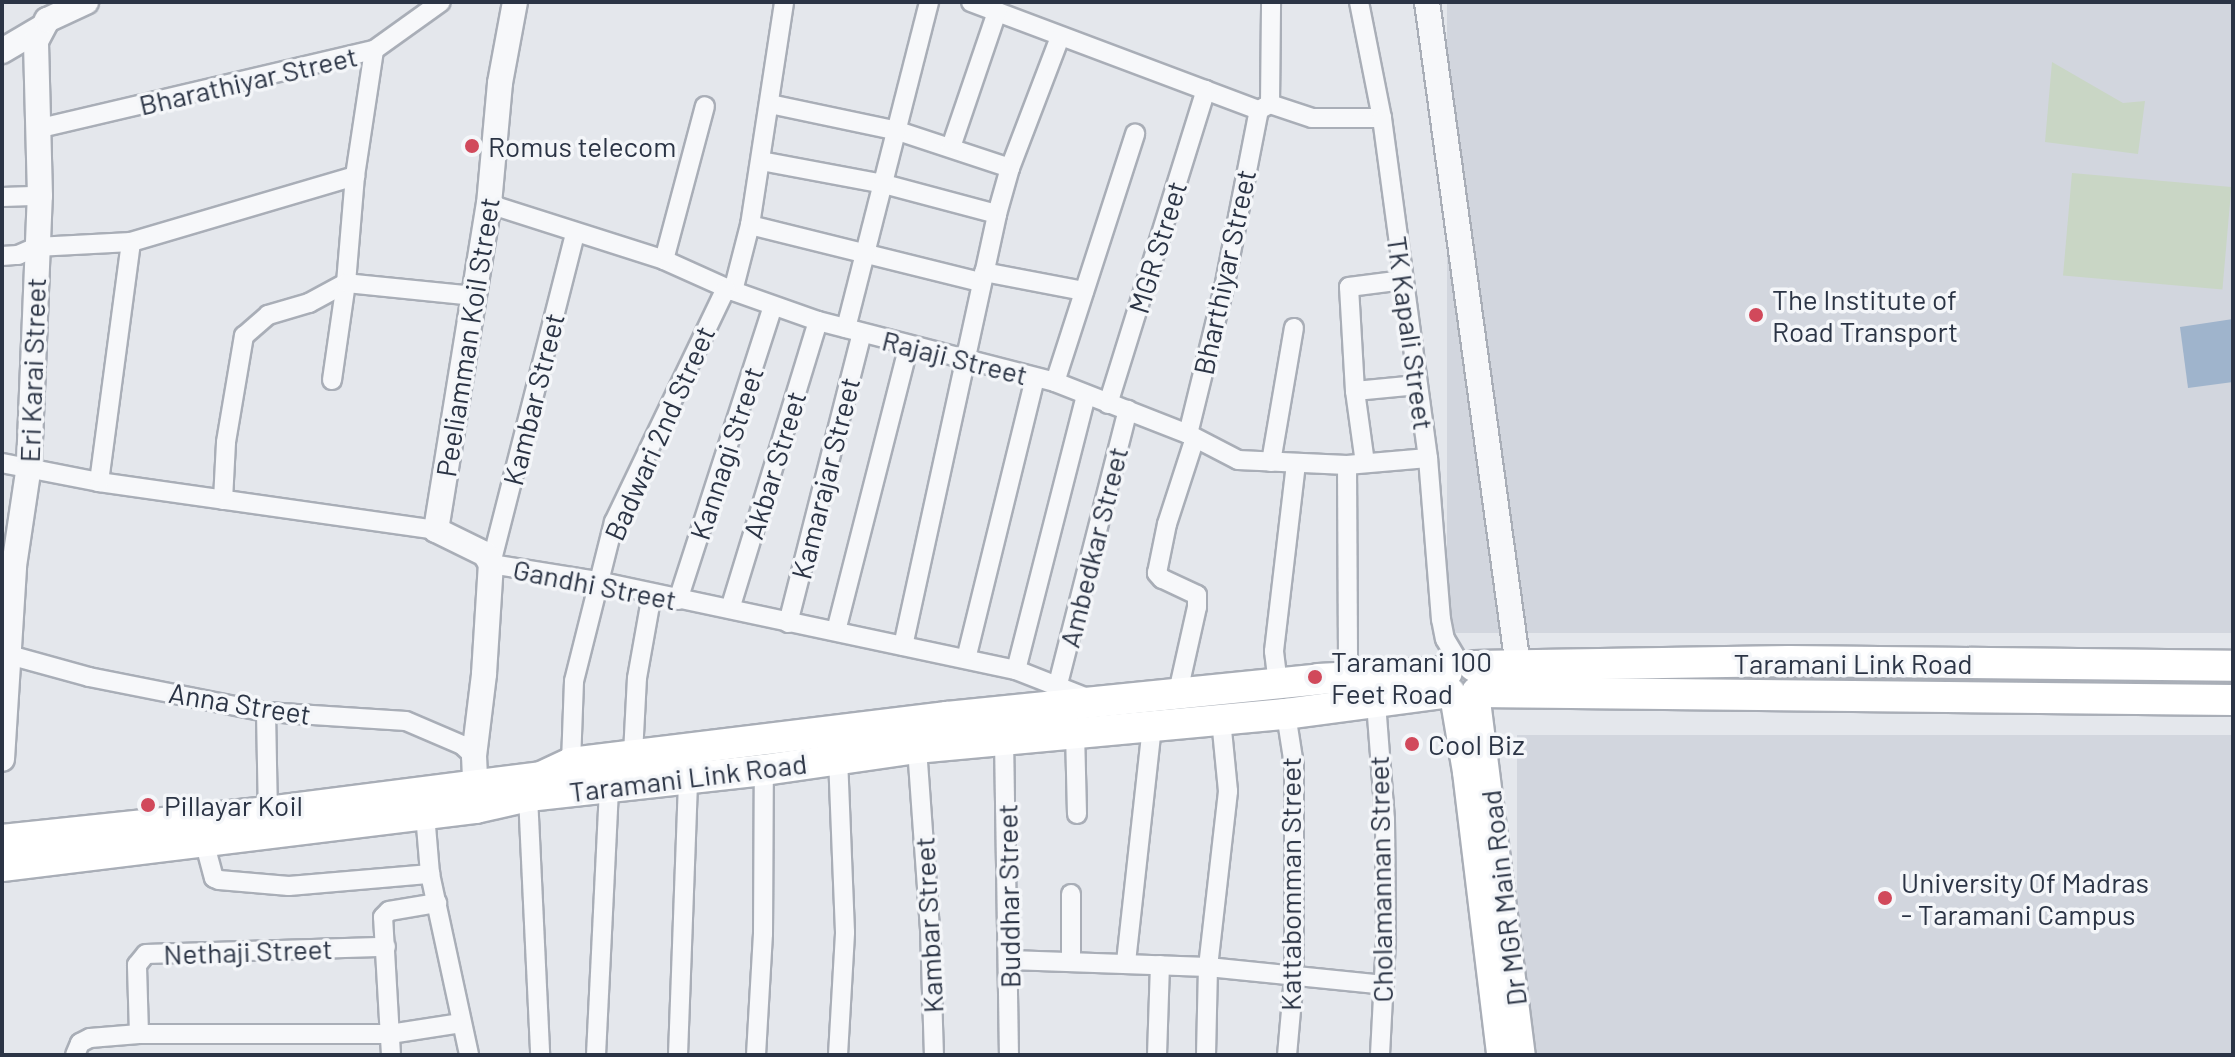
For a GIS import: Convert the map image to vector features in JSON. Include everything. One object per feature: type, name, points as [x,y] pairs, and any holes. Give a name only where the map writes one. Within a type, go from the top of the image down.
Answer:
[{"type":"main road","name":"Taramani Link Road","points":[[2,866],[425,814],[475,783],[528,796],[609,789],[764,770],[838,757],[1004,738],[1286,714],[1376,703],[1462,682],[1519,676],[1804,661],[2233,666]]},
{"type":"main road","name":"Taramani Link Road","points":[[1519,676],[2087,701],[2233,700]]},
{"type":"main road","name":"Taramani Link Road","points":[[2,840],[268,812],[475,783],[541,777],[571,763],[633,754],[1093,700],[1348,677],[1462,682]]},
{"type":"main road","name":"Dr MGR Main Road","points":[[1462,682],[1500,1055]]},
{"type":"main road","name":"Dr MGR Main Road","points":[[1462,682],[1522,1055]]},
{"type":"street","points":[[2,51],[41,28],[47,20],[86,2]]},
{"type":"street","name":"Bharathiyar Street","points":[[41,128],[374,50],[441,2]]},
{"type":"street","name":"Peeliamman Koil Street","points":[[436,530],[489,204],[500,83],[515,2]]},
{"type":"street","name":"Badwari 2nd Street","points":[[571,763],[574,681],[614,522],[729,290],[750,225],[784,2]]},
{"type":"street","name":"Kamarajar Street","points":[[788,623],[854,331],[865,252],[929,2]]},
{"type":"street","points":[[971,2],[1206,90],[1264,107],[1312,118],[1382,118]]},
{"type":"street","name":"Bharthiyar Street","points":[[1178,692],[1197,595],[1162,579],[1157,573],[1167,524],[1192,436],[1264,107],[1271,2]]},
{"type":"street","name":"TK Kapali Street","points":[[1359,2],[1382,118],[1428,458],[1441,619],[1445,639],[1462,682]]},
{"type":"street","points":[[1427,2],[1519,676]]},
{"type":"street","points":[[951,147],[997,12]]},
{"type":"street","name":"Eri Karai Street","points":[[2,756],[5,654],[29,466],[40,196],[41,128],[36,49],[41,28]]},
{"type":"street","points":[[903,646],[997,214],[1010,168],[1060,37]]},
{"type":"street","points":[[332,380],[346,283],[355,176],[374,50]]},
{"type":"street","name":"MGR Street","points":[[1108,404],[1206,90]]},
{"type":"street","points":[[770,104],[898,131],[1010,168]]},
{"type":"street","points":[[664,260],[705,106]]},
{"type":"street","points":[[1055,382],[1135,134]]},
{"type":"street","points":[[761,161],[884,184],[997,214]]},
{"type":"street","points":[[2,256],[18,255],[36,247],[131,242],[355,176]]},
{"type":"street","points":[[2,197],[40,196]]},
{"type":"street","name":"Rajaji Street","points":[[489,204],[664,260],[729,290],[818,321],[1055,382],[1192,436],[1238,460],[1356,464],[1428,458]]},
{"type":"street","points":[[750,225],[982,277],[1084,291]]},
{"type":"street","name":"Kambar Street","points":[[491,564],[575,234]]},
{"type":"street","points":[[99,482],[131,242]]},
{"type":"street","points":[[1348,677],[1356,464],[1349,287],[1404,280]]},
{"type":"street","points":[[223,500],[226,442],[244,336],[268,315],[309,303],[346,283],[475,296]]},
{"type":"street","name":"Kannagi Street","points":[[678,600],[773,306]]},
{"type":"street","name":"Akbar Street","points":[[730,609],[818,321]]},
{"type":"street","points":[[1271,462],[1294,328]]},
{"type":"street","points":[[836,631],[909,345]]},
{"type":"street","points":[[966,659],[1035,378]]},
{"type":"street","points":[[1355,391],[1418,385]]},
{"type":"street","points":[[1016,670],[1086,396]]},
{"type":"street","name":"Ambedkar Street","points":[[1058,684],[1128,410]]},
{"type":"street","name":"Gandhi Street","points":[[2,463],[99,482],[436,530],[476,548],[491,564],[597,581],[1016,670],[1093,700]]},
{"type":"street","points":[[1278,684],[1274,651],[1296,464]]},
{"type":"street","points":[[475,783],[491,564]]},
{"type":"street","points":[[633,754],[637,678],[652,594]]},
{"type":"street","name":"Anna Street","points":[[5,654],[89,677],[266,712],[406,721],[462,745],[475,783]]},
{"type":"street","name":"Cholamannan Street","points":[[1376,703],[1385,819],[1384,985],[1380,1055]]},
{"type":"street","points":[[266,712],[268,812]]},
{"type":"street","name":"Kattabomman Street","points":[[1286,714],[1294,765],[1294,977],[1287,1055]]},
{"type":"street","points":[[1206,1055],[1208,967],[1228,791],[1221,719]]},
{"type":"street","points":[[1126,962],[1152,725]]},
{"type":"street","points":[[1075,732],[1077,814]]},
{"type":"street","name":"Buddhar Street","points":[[1004,738],[1010,960],[1009,1055]]},
{"type":"street","name":"Kambar Street","points":[[917,748],[930,929],[934,1055]]},
{"type":"street","points":[[838,757],[845,932],[838,1055]]},
{"type":"street","points":[[756,1055],[763,934],[764,770]]},
{"type":"street","points":[[678,1055],[688,778]]},
{"type":"street","points":[[596,1055],[609,789]]},
{"type":"street","points":[[528,796],[540,1055]]},
{"type":"street","points":[[425,814],[430,874],[469,1055]]},
{"type":"street","points":[[204,841],[214,878],[219,880],[289,886],[430,874]]},
{"type":"street","points":[[1071,894],[1071,962]]},
{"type":"street","points":[[391,1055],[383,917],[386,911],[437,903]]},
{"type":"street","name":"Nethaji Street","points":[[139,1034],[137,965],[146,954],[386,947]]},
{"type":"street","points":[[1010,960],[1208,967],[1384,985]]},
{"type":"street","points":[[1157,1055],[1160,965]]},
{"type":"street","points":[[75,1055],[80,1043],[90,1038],[139,1034],[390,1034],[461,1023]]},
{"type":"shaded area","name":"The Institute of Road Transport","points":[[1447,2],[2233,2],[2233,633],[1447,633]]},
{"type":"shaded area","name":"University Of Madras - Taramani Campus","points":[[1517,735],[2233,735],[2233,1055],[1517,1055]]},
{"type":"green space","points":[[2052,62],[2123,103],[2145,101],[2138,154],[2045,142]]},
{"type":"green space","points":[[2072,173],[2231,187],[2222,290],[2063,276]]},
{"type":"water","points":[[2233,319],[2233,382],[2188,388],[2180,327]]},
{"type":"place","name":"Romus telecom","points":[[472,146]]},
{"type":"place","name":"The Institute of Road Transport","points":[[1756,315]]},
{"type":"place","name":"Taramani 100 Feet Road","points":[[1315,677]]},
{"type":"place","name":"Cool Biz","points":[[1412,744]]},
{"type":"place","name":"Pillayar Koil","points":[[148,805]]},
{"type":"place","name":"University Of Madras - Taramani Campus","points":[[1885,898]]}]
